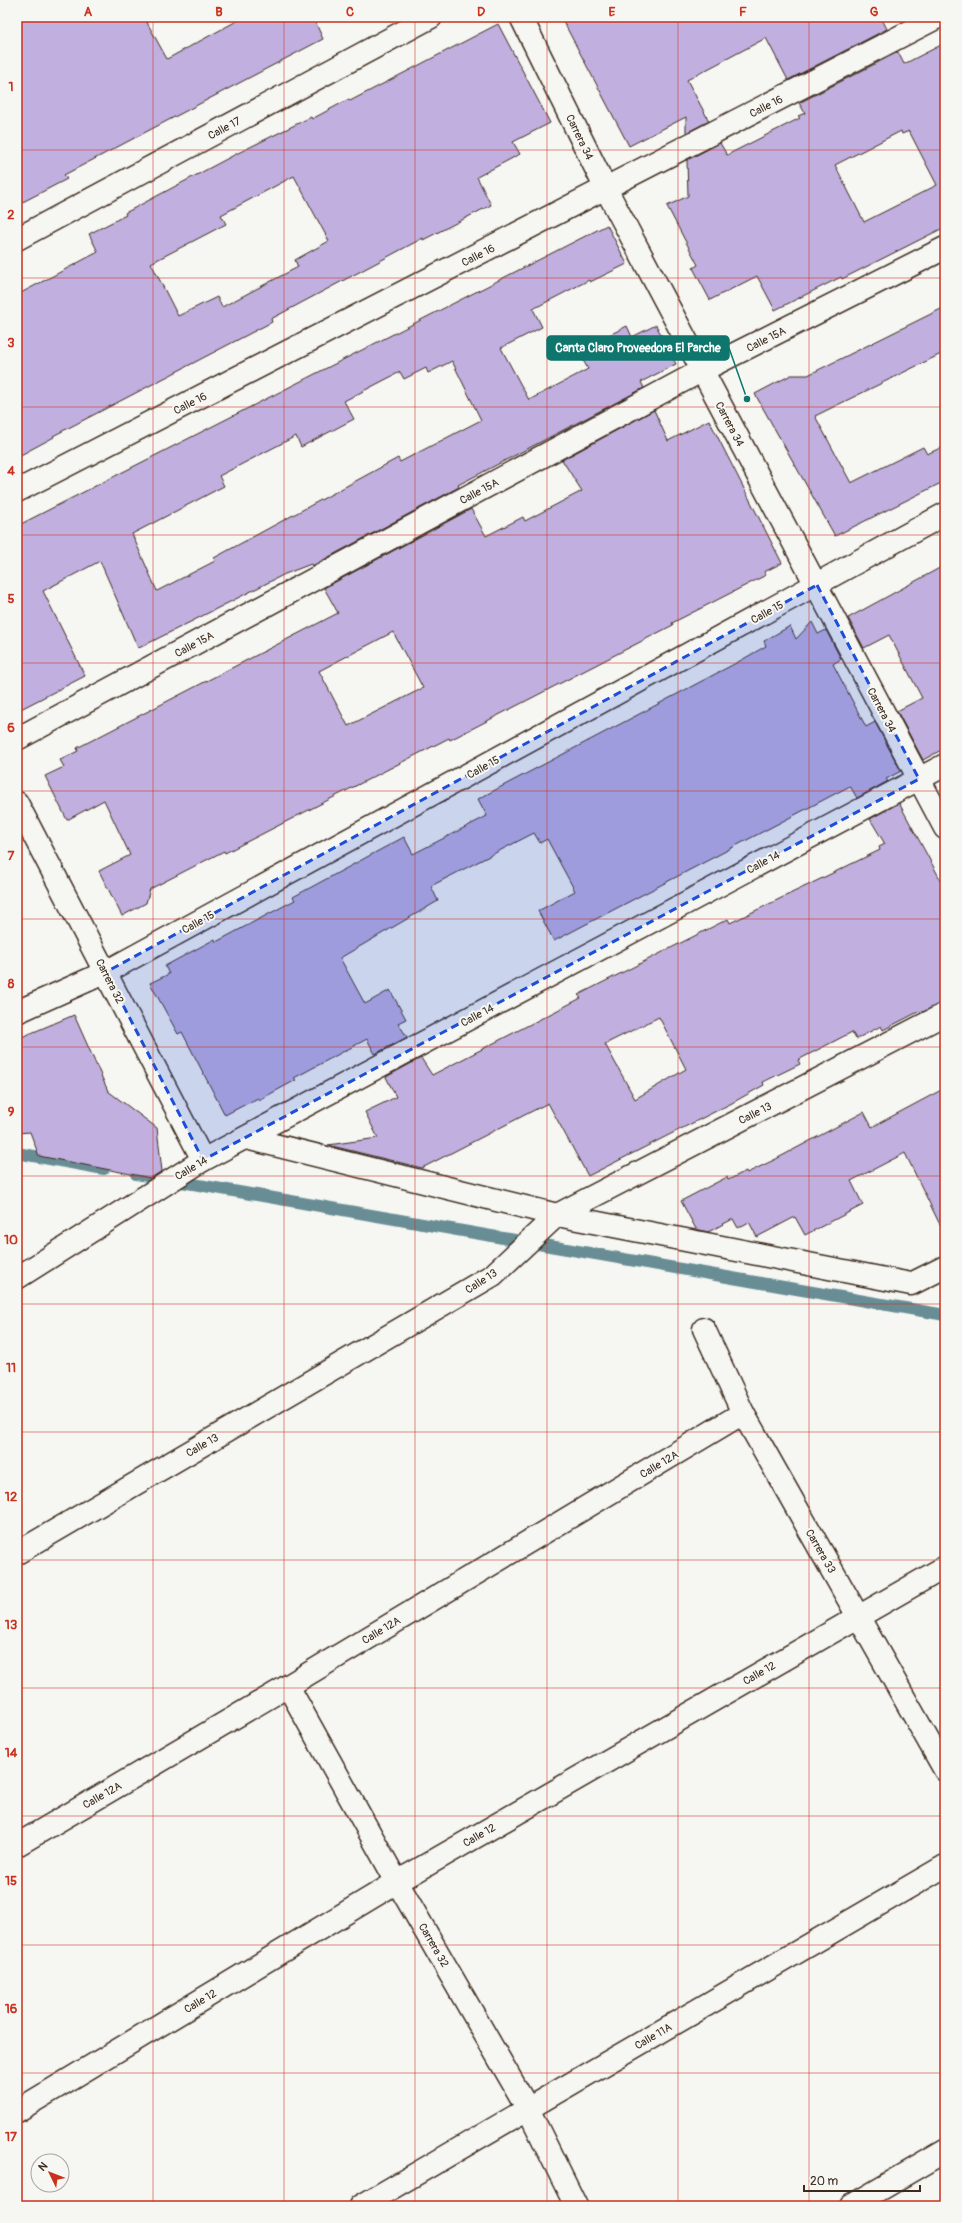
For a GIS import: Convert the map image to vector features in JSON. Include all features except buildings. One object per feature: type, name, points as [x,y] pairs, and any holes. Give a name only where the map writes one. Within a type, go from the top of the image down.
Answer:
[{"type":"street","name":"Calle 17","points":[[17,239],[431,17]]},
{"type":"street","name":"Carrera 34","points":[[521,17],[606,189],[701,371],[817,585],[945,828]]},
{"type":"street","name":"Calle 16","points":[[17,491],[938,17]]},
{"type":"street","name":"Calle 15A","points":[[17,739],[701,371],[945,248]]},
{"type":"street","name":"Calle 15","points":[[17,1012],[106,972],[945,514]]},
{"type":"street","name":"Calle 14","points":[[17,1278],[195,1165],[945,765]]},
{"type":"street","name":"Carrera 32","points":[[17,803],[106,972],[195,1165]]},
{"type":"street","name":"Calle 13","points":[[17,1553],[493,1275],[550,1221],[945,1014]]},
{"type":"street","points":[[246,1138],[550,1221],[911,1284],[945,1267]]},
{"type":"street","name":"Carrera 33","points":[[704,1329],[743,1413],[945,1770]]},
{"type":"street","name":"Calle 12A","points":[[17,1845],[288,1686],[743,1413]]},
{"type":"street","name":"Calle 12","points":[[17,2111],[397,1882],[945,1567]]},
{"type":"street","name":"Carrera 32","points":[[288,1686],[397,1882],[528,2109],[576,2206]]},
{"type":"street","name":"Calle 11A","points":[[361,2206],[945,1866]]},
{"type":"street","points":[[851,2206],[945,2151]]},
{"type":"highlighted area","points":[[817,585],[919,779],[203,1160],[106,972]]},
{"type":"waterway","points":[[17,1153],[104,1169]]},
{"type":"waterway","points":[[136,1174],[945,1315]]},
{"type":"place","name":"Canta Claro Proveedora El Parche","points":[[747,399]]}]
